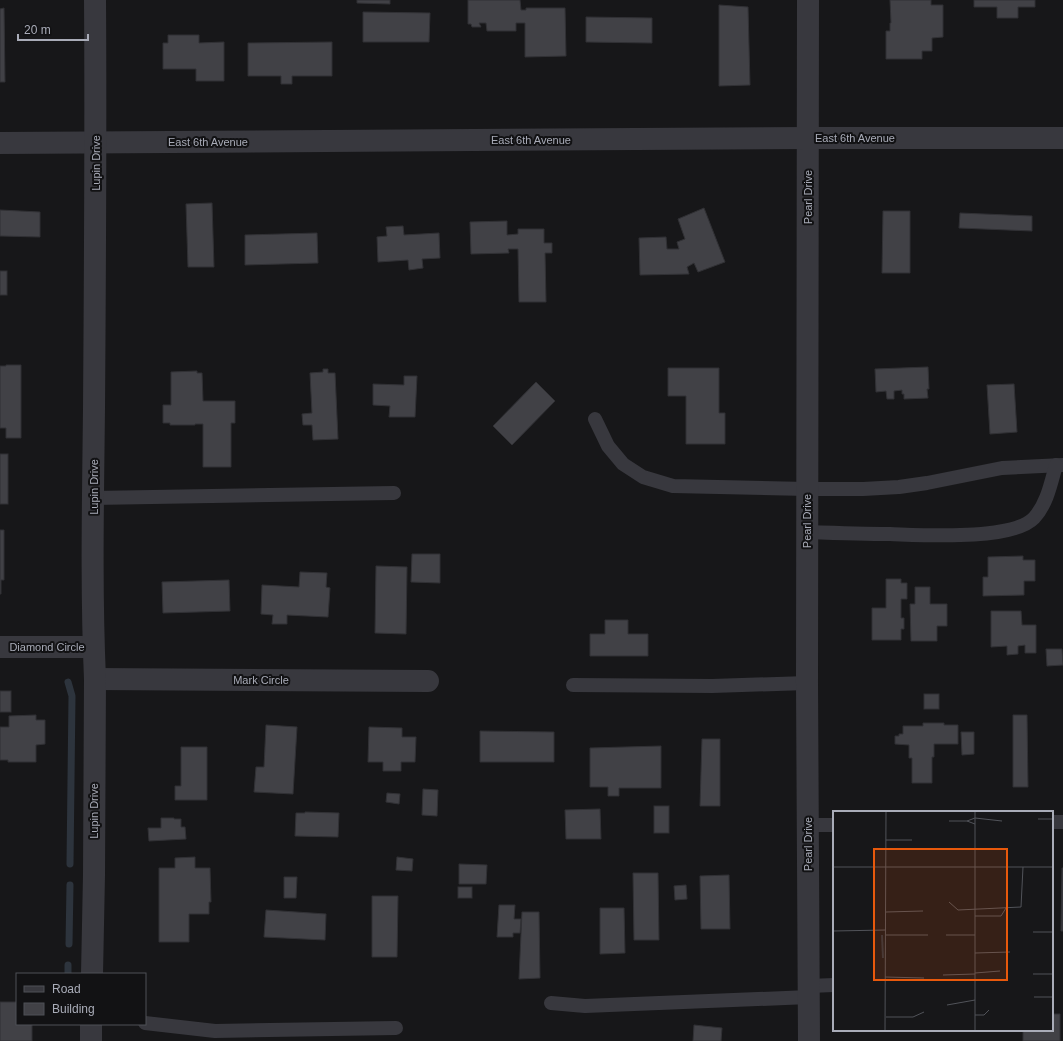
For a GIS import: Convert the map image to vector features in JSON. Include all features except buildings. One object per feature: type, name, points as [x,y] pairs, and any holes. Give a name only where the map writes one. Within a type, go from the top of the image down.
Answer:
[{"type":"street","name":"Lupin Drive","points":[[92,973],[95,679],[93,647],[93,498],[96,143],[95,0]]},
{"type":"street","name":"Pearl Drive","points":[[808,0],[807,683],[809,1041]]},
{"type":"street","name":"East 6th Avenue","points":[[0,143],[1063,138]]},
{"type":"street","name":"Diamond Circle","points":[[0,647],[93,647]]},
{"type":"street","name":"Mark Circle","points":[[95,679],[428,681]]},
{"type":"street","points":[[91,1025],[91,1041]]},
{"type":"lane","points":[[595,419],[608,446],[623,464],[643,477],[673,486],[863,489],[898,487],[927,483],[1002,468],[1059,465],[1043,507],[1033,519],[1017,528],[988,533],[953,536],[808,532]]},
{"type":"lane","points":[[93,498],[394,493]]},
{"type":"lane","points":[[574,685],[712,686],[807,683]]},
{"type":"lane","points":[[808,826],[833,825]]},
{"type":"lane","points":[[551,1003],[585,1006],[809,991],[833,985]]},
{"type":"lane","points":[[146,1023],[215,1031],[396,1028]]},
{"type":"waterway","points":[[68,682],[72,696],[70,864]]},
{"type":"waterway","points":[[69,944],[70,885]]},
{"type":"waterway","points":[[68,965],[68,973]]}]
